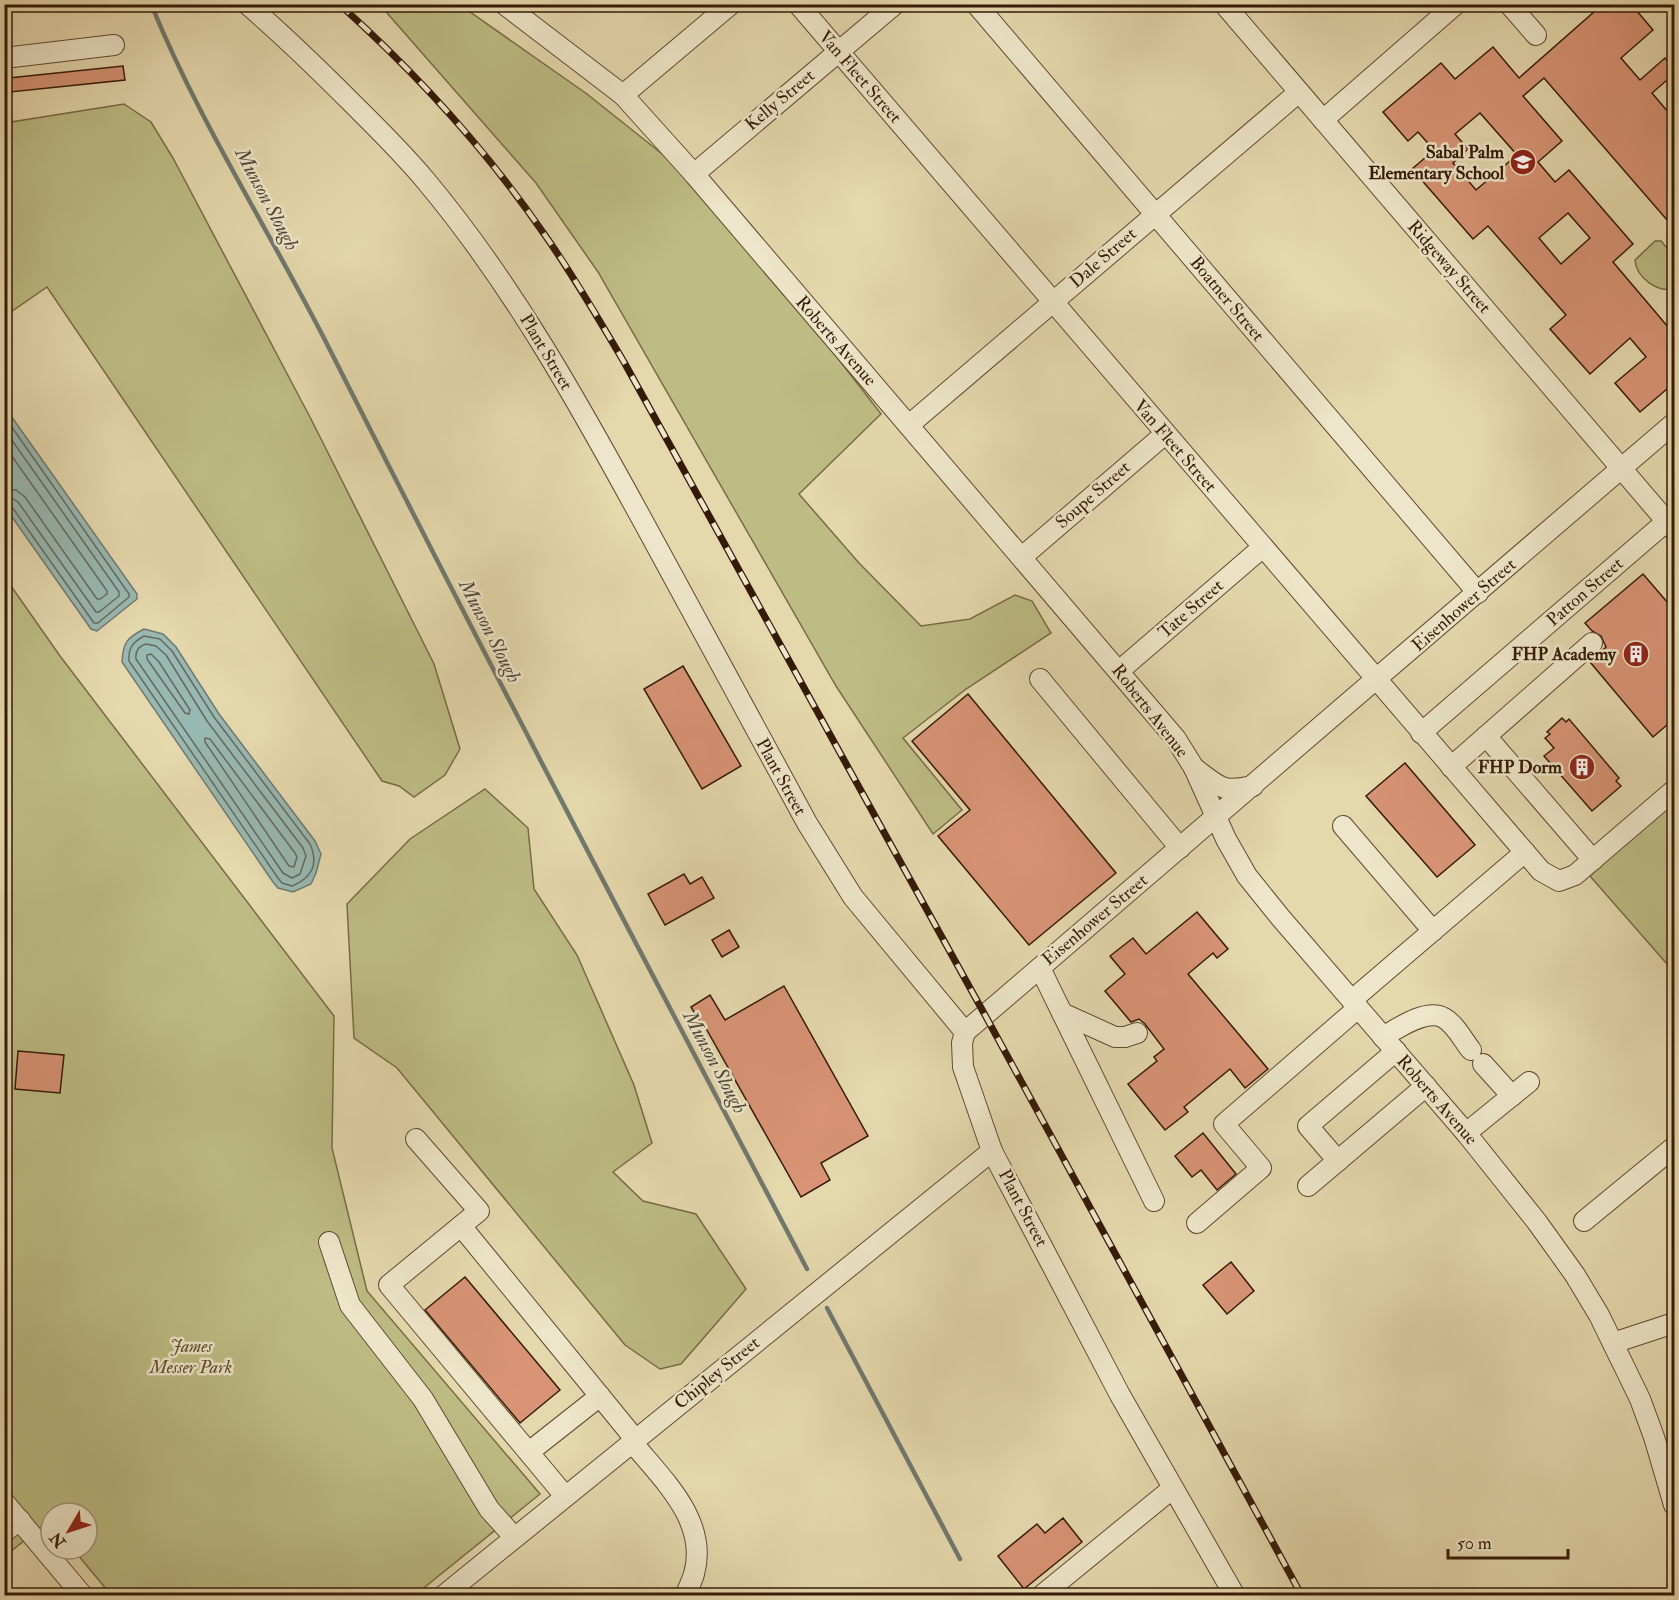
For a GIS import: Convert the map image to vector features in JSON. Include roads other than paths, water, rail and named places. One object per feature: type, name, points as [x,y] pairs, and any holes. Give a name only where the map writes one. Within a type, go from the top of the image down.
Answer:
[{"type":"street","name":"Plant Street","points":[[247,4],[322,73],[392,143],[426,181],[465,230],[544,346],[604,451],[807,824],[853,897],[965,1032],[962,1043],[963,1067],[992,1151],[1120,1395],[1235,1596]]},
{"type":"street","name":"Roberts Avenue","points":[[504,4],[623,95],[694,174],[1169,730],[1194,768],[1236,859],[1247,876],[1466,1132],[1537,1222],[1575,1275],[1613,1343],[1640,1399],[1674,1505]]},
{"type":"street","points":[[623,95],[731,4]]},
{"type":"street","name":"Van Fleet Street","points":[[798,4],[1541,871],[1559,881],[1575,874],[1593,860]]},
{"type":"street","name":"Kelly Street","points":[[694,174],[895,4]]},
{"type":"street","name":"Boatner Street","points":[[976,4],[1478,593]]},
{"type":"street","points":[[1323,120],[1456,4]]},
{"type":"street","points":[[1509,4],[1536,35]]},
{"type":"street","name":"Ridgeway Street","points":[[1227,5],[1671,526]]},
{"type":"street","points":[[4,58],[114,45]]},
{"type":"street","name":"Dale Street","points":[[909,425],[1299,92]]},
{"type":"street","name":"Eisenhower Street","points":[[965,1032],[1674,423]]},
{"type":"street","name":"Soupe Street","points":[[1022,556],[1165,434]]},
{"type":"street","name":"Patton Street","points":[[1421,733],[1671,526]]},
{"type":"street","name":"Tate Street","points":[[1119,671],[1263,547]]},
{"type":"street","points":[[1451,767],[1592,643]]},
{"type":"street","points":[[1040,679],[1180,848]]},
{"type":"street","points":[[1486,736],[1593,860],[1674,790]]},
{"type":"street","points":[[1194,768],[1225,790],[1253,786]]},
{"type":"street","points":[[1342,826],[1432,931]]},
{"type":"street","points":[[1197,1223],[1261,1168],[1224,1124],[1432,931],[1525,852]]},
{"type":"street","points":[[1040,968],[1154,1200]]},
{"type":"street","points":[[1062,1013],[1115,1036],[1125,1037],[1137,1033]]},
{"type":"street","points":[[1338,1161],[1308,1126],[1390,1044],[1406,1023],[1431,1016],[1443,1017],[1512,1096]]},
{"type":"street","points":[[1466,1132],[1528,1082]]},
{"type":"street","points":[[1308,1186],[1426,1086]]},
{"type":"street","points":[[416,1139],[479,1211],[389,1285],[565,1496]]},
{"type":"street","points":[[1584,1221],[1674,1148]]},
{"type":"street","name":"Chipley Street","points":[[443,1596],[992,1151]]},
{"type":"street","points":[[461,1226],[600,1396],[686,1510],[695,1532],[697,1551],[694,1574],[685,1596]]},
{"type":"street","points":[[329,1242],[350,1305],[423,1399],[489,1509],[514,1537]]},
{"type":"street","points":[[1613,1343],[1674,1323]]},
{"type":"street","points":[[529,1452],[600,1396]]},
{"type":"street","points":[[1041,1596],[1173,1488]]},
{"type":"street","points":[[4,1502],[12,1526],[83,1596]]},
{"type":"water","points":[[4,406],[137,594],[137,599],[97,631],[91,629],[5,507]]},
{"type":"water","points":[[144,629],[163,634],[176,647],[219,714],[315,841],[321,854],[311,884],[293,892],[278,888],[122,662],[123,650],[127,641]]},
{"type":"waterway","name":"Munson Slough","points":[[151,4],[191,92],[307,305],[506,695],[807,1269]]},
{"type":"waterway","points":[[827,1308],[960,1559]]},
{"type":"railway","points":[[339,4],[395,56],[472,140],[520,200],[595,312],[985,1015],[1302,1596]]},
{"type":"place","name":"Sabal Palm Elementary School","points":[[1523,162]]},
{"type":"place","name":"FHP Academy","points":[[1636,654]]},
{"type":"place","name":"FHP Dorm","points":[[1582,767]]},
{"type":"park label","name":"James Messer Park","points":[[191,1356]]}]
